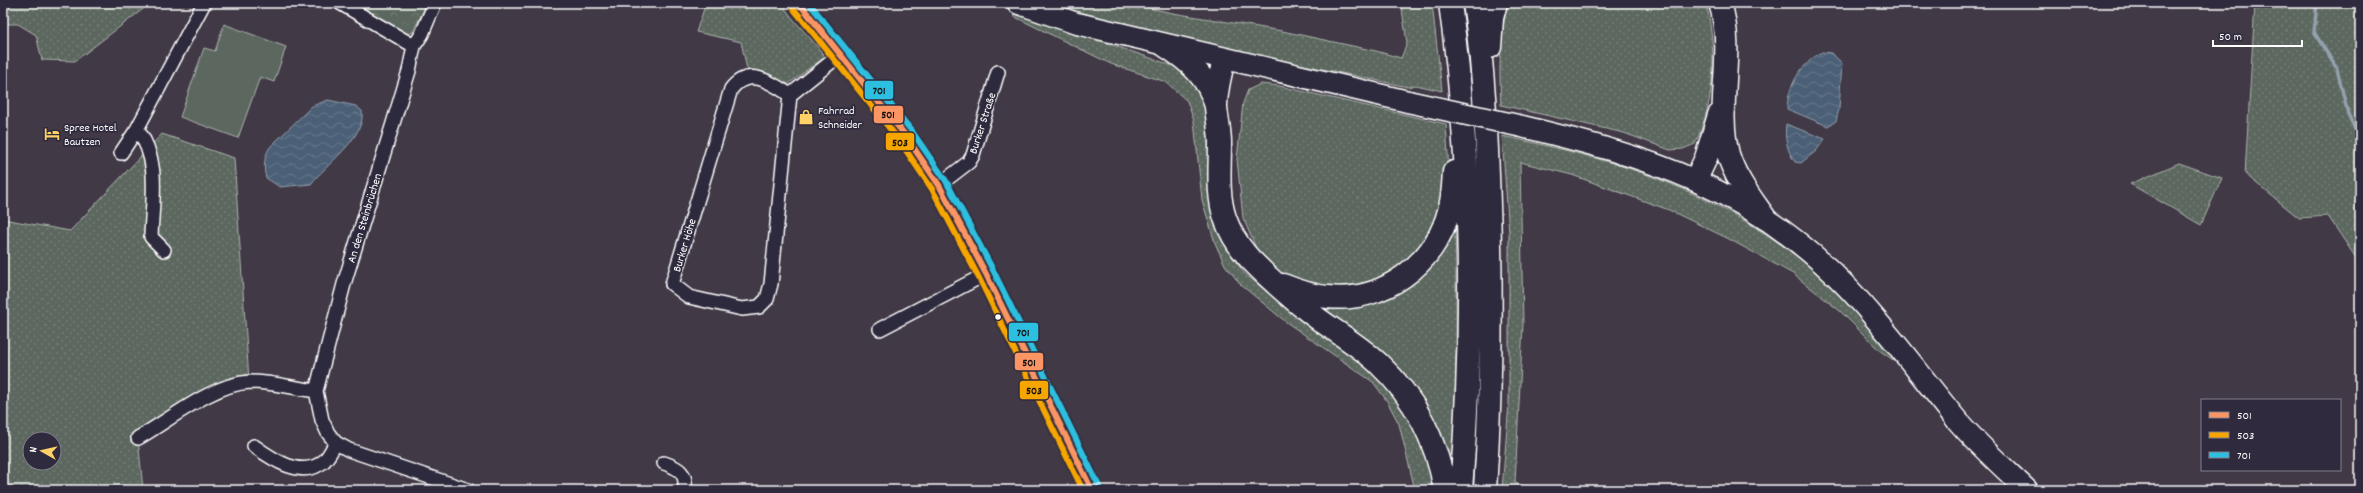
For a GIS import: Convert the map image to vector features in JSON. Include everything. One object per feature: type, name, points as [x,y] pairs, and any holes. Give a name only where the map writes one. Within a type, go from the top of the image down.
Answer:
[{"type":"highway","points":[[1450,3],[1466,181],[1469,326],[1461,490]]},
{"type":"highway","points":[[1474,3],[1486,128],[1491,327],[1485,490]]},
{"type":"highway","points":[[1486,128],[1491,33],[1496,3]]},
{"type":"highway","points":[[1720,3],[1727,37],[1724,96],[1725,137],[1728,154],[1738,178],[1765,218]]},
{"type":"highway","points":[[1164,45],[1189,62],[1201,74],[1212,93],[1216,106],[1220,141],[1220,195],[1226,219],[1244,253],[1304,308],[1374,359],[1402,390],[1430,437],[1439,462],[1445,490]]},
{"type":"highway","points":[[1216,106],[1218,83],[1230,61]]},
{"type":"highway","points":[[1220,141],[1230,61]]},
{"type":"highway","points":[[1274,282],[1316,296],[1356,296],[1382,289],[1394,283],[1425,258],[1445,224],[1452,198],[1458,87]]},
{"type":"highway","points":[[1696,179],[1706,158],[1724,96]]},
{"type":"main road","points":[[1018,3],[1075,23],[1230,61],[1520,126],[1628,154],[1696,179],[1765,218],[1812,253],[1847,287],[1881,325],[1957,420],[1994,460],[2027,490]]},
{"type":"street","points":[[121,153],[137,129],[204,3]]},
{"type":"street","points":[[340,3],[414,46]]},
{"type":"street","name":"An den Steinbrüchen","points":[[316,391],[344,284],[409,71],[414,46],[422,34],[435,3]]},
{"type":"street","points":[[799,3],[841,54],[916,151],[939,185],[986,274],[1092,490]]},
{"type":"street","points":[[790,95],[841,54]]},
{"type":"street","name":"Burker Straße","points":[[939,185],[969,162],[973,155],[998,72]]},
{"type":"street","name":"Burker Höhe","points":[[749,77],[758,78],[773,84],[790,95],[771,284],[767,299],[759,307],[742,309],[689,297],[672,284],[731,89],[737,82],[749,77]]},
{"type":"street","points":[[137,129],[144,138],[152,158],[151,237],[164,250]]},
{"type":"street","points":[[880,329],[986,274]]},
{"type":"street","points":[[138,438],[187,406],[237,384],[261,382],[316,391],[322,420],[336,443],[349,450],[468,490]]},
{"type":"street","points":[[254,446],[280,463],[301,468],[318,464],[336,443]]},
{"type":"street","points":[[664,463],[677,468],[684,474],[685,490]]},
{"type":"green space","points":[[3,3],[151,3],[75,61],[42,60],[36,35],[18,24],[3,24]]},
{"type":"green space","points":[[348,3],[427,3],[413,32],[409,34],[399,31]]},
{"type":"green space","points":[[706,3],[782,3],[825,57],[788,84],[760,72],[747,69],[741,42],[696,32]]},
{"type":"green space","points":[[1048,3],[1124,3],[1173,13],[1282,31],[1376,51],[1401,58],[1407,43],[1401,3],[1432,3],[1442,91],[1416,85],[1408,87],[1162,35]]},
{"type":"green space","points":[[1508,3],[1706,3],[1712,39],[1713,57],[1711,92],[1702,127],[1695,144],[1683,149],[1670,150],[1624,133],[1501,105],[1500,54]]},
{"type":"green space","points":[[2255,3],[2360,3],[2360,264],[2328,216],[2299,218],[2245,174]]},
{"type":"green space","points":[[1017,12],[1188,71],[1207,94],[1223,237],[1233,258],[1245,274],[1260,286],[1357,356],[1408,409],[1440,490],[1415,490],[1399,424],[1387,401],[1373,382],[1286,322],[1241,285],[1225,265],[1215,243],[1202,200],[1194,121],[1187,101],[1166,82],[1111,64],[1013,16]]},
{"type":"green space","points":[[224,24],[286,47],[274,82],[260,77],[238,138],[180,117],[204,48],[215,51]]},
{"type":"green space","points":[[1261,84],[1279,86],[1446,124],[1449,171],[1439,224],[1399,276],[1345,294],[1288,279],[1272,266],[1257,250],[1243,218],[1237,159],[1243,103],[1248,90]]},
{"type":"green space","points":[[162,134],[234,158],[249,380],[138,438],[143,490],[3,490],[3,219],[70,231]]},
{"type":"green space","points":[[1502,136],[1576,153],[1648,175],[1719,207],[1754,227],[1787,249],[1819,274],[1848,301],[1874,330],[1896,362],[1879,350],[1840,311],[1793,274],[1727,238],[1669,210],[1572,175],[1520,162],[1523,324],[1515,483],[1530,488],[1530,490],[1502,490],[1509,403],[1509,233]]},
{"type":"green space","points":[[2179,163],[2222,178],[2201,225],[2130,184]]},
{"type":"green space","points":[[1451,227],[1455,227],[1456,318],[1456,378],[1452,469],[1436,432],[1301,296],[1363,301]]},
{"type":"water","points":[[1822,52],[1831,53],[1842,63],[1839,109],[1836,121],[1828,126],[1787,109],[1790,92],[1797,76],[1808,63]]},
{"type":"water","points":[[328,100],[356,106],[362,111],[362,121],[358,131],[351,141],[311,184],[280,187],[266,178],[266,154],[270,147],[312,106]]},
{"type":"water","points":[[1786,124],[1825,139],[1816,151],[1801,163],[1795,162],[1788,149],[1785,129]]},
{"type":"waterway","points":[[2317,3],[2314,32],[2337,69],[2348,114],[2360,140]]},
{"type":"transit line","name":"501","points":[[799,3],[905,135],[939,185],[986,274],[1092,490]]},
{"type":"transit line","name":"701","points":[[809,3],[911,130],[946,181],[993,270],[1099,486]]},
{"type":"transit line","name":"503","points":[[793,8],[899,140],[932,189],[979,278],[1083,490]]},
{"type":"place","name":"Fahrrad Schneider","points":[[806,117]]},
{"type":"place","name":"Spree Hotel Bautzen","points":[[52,134]]}]
